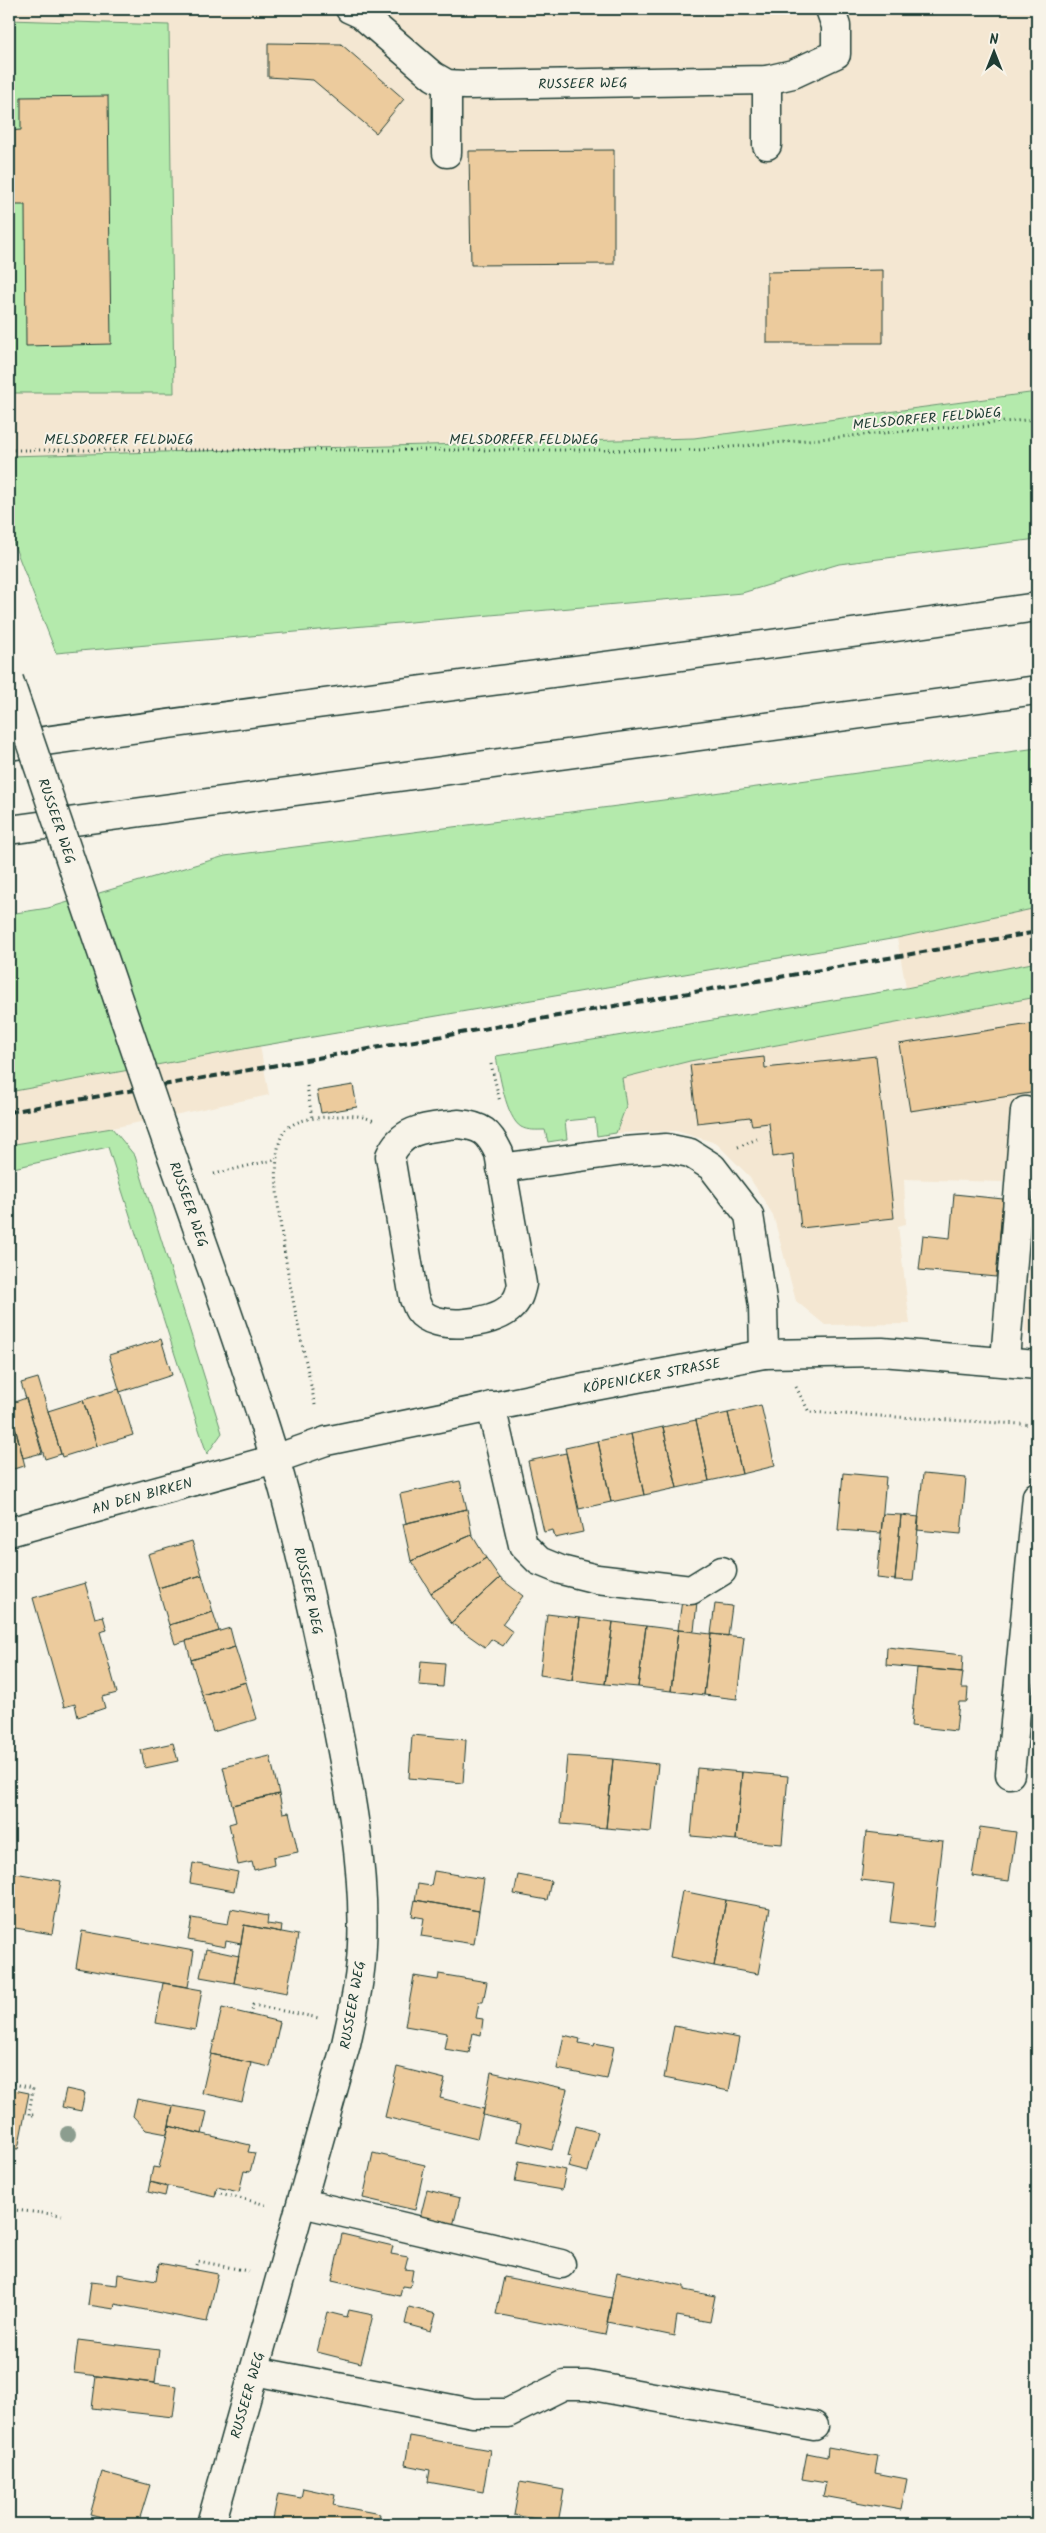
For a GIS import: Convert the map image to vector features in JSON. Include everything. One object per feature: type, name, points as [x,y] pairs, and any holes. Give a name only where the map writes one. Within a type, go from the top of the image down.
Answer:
[{"type":"main road","name":"RUSSEER WEG","points":[[447,84],[767,80],[794,74],[836,54],[836,26],[830,9]]},
{"type":"main road","points":[[361,11],[433,76],[447,84],[447,153]]},
{"type":"main road","points":[[767,80],[767,145]]},
{"type":"main road","points":[[9,746],[264,710],[693,656],[1037,607]]},
{"type":"main road","name":"RUSSEER WEG","points":[[9,680],[275,1459],[314,1609],[340,1739],[356,1843],[361,1892],[362,1944],[359,1986],[351,2023],[300,2209],[210,2524]]},
{"type":"main road","points":[[9,830],[1037,690]]},
{"type":"main road","points":[[1005,1360],[1025,1111]]},
{"type":"main road","points":[[458,1124],[475,1126],[492,1138],[499,1153],[502,1168],[522,1284],[518,1299],[509,1309],[478,1322],[444,1323],[430,1318],[420,1311],[414,1299],[390,1156],[402,1137],[419,1130],[458,1124]]},
{"type":"main road","points":[[502,1168],[624,1151],[666,1148],[690,1153],[712,1167],[749,1215],[771,1354]]},
{"type":"main road","name":"KÖPENICKER STRASSE","points":[[275,1459],[326,1441],[491,1406],[771,1354],[882,1352],[1005,1360],[1037,1365]]},
{"type":"main road","points":[[491,1406],[523,1545],[539,1562],[596,1579],[691,1590],[722,1572]]},
{"type":"main road","name":"AN DEN BIRKEN","points":[[9,1532],[275,1459]]},
{"type":"main road","points":[[1010,1774],[1037,1496]]},
{"type":"main road","points":[[300,2209],[561,2264]]},
{"type":"main road","points":[[254,2371],[473,2413],[508,2412],[564,2385],[587,2385],[814,2426]]},
{"type":"path","name":"MELSDORFER FELDWEG","points":[[9,450],[698,450],[1037,419]]},
{"type":"path","points":[[491,1064],[499,1100]]},
{"type":"path","points":[[307,1086],[312,1118]]},
{"type":"path","points":[[315,1405],[280,1226],[276,1159],[284,1133],[296,1123],[312,1118],[354,1114],[372,1120],[402,1137]]},
{"type":"path","points":[[214,1174],[276,1159]]},
{"type":"path","points":[[771,1354],[810,1412],[1037,1425]]},
{"type":"path","points":[[250,2015],[253,2005],[351,2023]]},
{"type":"path","points":[[9,2084],[33,2088],[29,2115],[37,2115]]},
{"type":"path","points":[[216,2192],[300,2209]]},
{"type":"path","points":[[9,2215],[14,2210],[62,2214]]},
{"type":"path","points":[[196,2270],[198,2261],[211,2264]]},
{"type":"shaded area","points":[[9,9],[1037,9],[1037,392],[694,438],[9,456]]},
{"type":"shaded area","points":[[1037,908],[1037,962],[906,988],[897,938]]},
{"type":"shaded area","points":[[1037,997],[1037,1335],[1025,1332],[1035,1183],[904,1179],[906,1224],[898,1226],[910,1324],[825,1325],[796,1301],[773,1215],[748,1175],[716,1143],[676,1131],[616,1133],[626,1106],[622,1078],[690,1061]]},
{"type":"shaded area","points":[[260,1046],[269,1095],[112,1128],[9,1145],[9,1092]]},
{"type":"green space","points":[[9,20],[169,25],[174,393],[9,393]]},
{"type":"green space","points":[[1037,392],[1037,539],[839,564],[742,593],[56,653],[9,532],[9,456],[694,438]]},
{"type":"green space","points":[[1037,748],[1037,908],[897,938],[260,1046],[9,1092],[9,914],[48,908],[225,856],[649,802]]},
{"type":"green space","points":[[1037,962],[1037,997],[690,1061],[622,1078],[626,1106],[616,1133],[597,1136],[595,1118],[565,1121],[567,1139],[548,1142],[545,1130],[527,1129],[521,1127],[516,1122],[507,1105],[501,1083],[496,1056],[906,988]]},
{"type":"green space","points":[[112,1128],[135,1156],[222,1433],[207,1454],[108,1147],[9,1169],[9,1145]]},
{"type":"building","points":[[268,43],[341,44],[404,99],[376,133],[313,80],[268,77]]},
{"type":"building","points":[[108,96],[111,344],[26,346],[25,205],[9,205],[9,131],[21,130],[21,97]]},
{"type":"building","points":[[614,150],[614,264],[471,265],[469,151]]},
{"type":"building","points":[[883,270],[883,343],[767,343],[767,272]]},
{"type":"building","points":[[1037,1023],[1037,1092],[910,1111],[899,1044]]},
{"type":"building","points":[[876,1056],[894,1218],[801,1228],[793,1154],[773,1157],[769,1123],[752,1125],[750,1117],[697,1123],[690,1065],[764,1057],[765,1068]]},
{"type":"building","points":[[353,1085],[357,1107],[321,1113],[317,1091]]},
{"type":"building","points":[[954,1194],[1003,1199],[996,1277],[919,1270],[923,1235],[950,1238]]},
{"type":"building","points":[[161,1339],[172,1375],[120,1392],[109,1355]]},
{"type":"building","points":[[38,1378],[61,1454],[45,1459],[21,1383]]},
{"type":"building","points":[[119,1389],[133,1435],[97,1446],[83,1400]]},
{"type":"building","points":[[26,1398],[42,1453],[23,1458],[9,1404]]},
{"type":"building","points":[[83,1400],[97,1446],[62,1457],[48,1411]]},
{"type":"building","points":[[761,1405],[775,1466],[742,1474],[728,1413]]},
{"type":"building","points":[[728,1413],[742,1474],[709,1481],[696,1420]]},
{"type":"building","points":[[13,1419],[25,1466],[9,1470],[9,1420]]},
{"type":"building","points":[[696,1420],[709,1481],[677,1488],[663,1427]]},
{"type":"building","points":[[663,1427],[677,1488],[644,1495],[631,1434]]},
{"type":"building","points":[[631,1434],[644,1495],[611,1502],[598,1441]]},
{"type":"building","points":[[598,1441],[611,1502],[579,1509],[565,1448]]},
{"type":"building","points":[[566,1453],[583,1532],[555,1538],[553,1530],[544,1532],[528,1461]]},
{"type":"building","points":[[843,1473],[886,1477],[881,1533],[838,1530]]},
{"type":"building","points":[[923,1474],[966,1478],[961,1534],[917,1530]]},
{"type":"building","points":[[460,1481],[467,1509],[406,1523],[400,1494]]},
{"type":"building","points":[[467,1509],[472,1535],[411,1561],[403,1524]]},
{"type":"building","points":[[883,1514],[901,1515],[895,1580],[877,1578]]},
{"type":"building","points":[[901,1515],[919,1517],[913,1581],[895,1580]]},
{"type":"building","points":[[472,1535],[486,1558],[431,1593],[411,1561]]},
{"type":"building","points":[[192,1541],[202,1575],[158,1588],[148,1554]]},
{"type":"building","points":[[486,1558],[500,1578],[451,1623],[431,1593]]},
{"type":"building","points":[[202,1575],[213,1612],[169,1625],[158,1588]]},
{"type":"building","points":[[500,1578],[523,1596],[502,1624],[513,1632],[503,1646],[491,1639],[485,1647],[451,1623]]},
{"type":"building","points":[[85,1583],[95,1618],[103,1616],[107,1630],[100,1632],[117,1693],[102,1697],[105,1708],[78,1717],[75,1704],[64,1707],[33,1598]]},
{"type":"building","points":[[682,1600],[697,1602],[694,1631],[678,1630]]},
{"type":"building","points":[[715,1604],[732,1606],[728,1636],[711,1634]]},
{"type":"building","points":[[213,1612],[219,1631],[175,1644],[169,1625]]},
{"type":"building","points":[[547,1614],[580,1618],[572,1680],[540,1675]]},
{"type":"building","points":[[580,1618],[613,1622],[605,1684],[572,1680]]},
{"type":"building","points":[[613,1622],[646,1626],[638,1687],[605,1684]]},
{"type":"building","points":[[646,1626],[678,1630],[671,1691],[638,1687]]},
{"type":"building","points":[[230,1628],[235,1647],[191,1660],[186,1641]]},
{"type":"building","points":[[678,1630],[711,1634],[704,1695],[671,1691]]},
{"type":"building","points":[[711,1634],[744,1637],[737,1699],[704,1695]]},
{"type":"building","points":[[235,1647],[246,1682],[202,1695],[191,1660]]},
{"type":"building","points":[[887,1647],[963,1655],[962,1672],[886,1665]]},
{"type":"building","points":[[421,1661],[445,1663],[443,1687],[419,1685]]},
{"type":"building","points":[[917,1668],[963,1672],[961,1688],[968,1688],[967,1702],[959,1702],[956,1731],[911,1726]]},
{"type":"building","points":[[246,1682],[257,1719],[213,1732],[202,1695]]},
{"type":"building","points":[[412,1735],[466,1740],[463,1783],[409,1778]]},
{"type":"building","points":[[173,1743],[178,1761],[145,1768],[141,1750]]},
{"type":"building","points":[[270,1756],[279,1794],[232,1805],[223,1767]]},
{"type":"building","points":[[567,1756],[613,1759],[606,1828],[561,1824]]},
{"type":"building","points":[[613,1759],[658,1764],[651,1832],[606,1828]]},
{"type":"building","points":[[697,1768],[742,1772],[736,1840],[691,1836]]},
{"type":"building","points":[[742,1772],[788,1776],[782,1844],[736,1840]]},
{"type":"building","points":[[279,1794],[283,1813],[289,1812],[298,1852],[273,1857],[274,1865],[254,1870],[252,1862],[238,1865],[229,1824],[236,1822],[232,1805]]},
{"type":"building","points":[[980,1827],[1016,1832],[1009,1881],[972,1876]]},
{"type":"building","points":[[866,1832],[943,1841],[933,1927],[890,1922],[895,1884],[861,1880]]},
{"type":"building","points":[[193,1863],[238,1872],[234,1891],[190,1883]]},
{"type":"building","points":[[434,1871],[484,1879],[479,1911],[415,1900],[418,1884],[431,1886]]},
{"type":"building","points":[[9,1872],[61,1881],[52,1934],[9,1927]]},
{"type":"building","points":[[518,1875],[551,1881],[547,1900],[514,1894]]},
{"type":"building","points":[[682,1891],[726,1900],[714,1966],[670,1957]]},
{"type":"building","points":[[415,1900],[479,1911],[474,1944],[421,1936],[424,1918],[412,1916]]},
{"type":"building","points":[[726,1900],[770,1908],[758,1974],[714,1966]]},
{"type":"building","points":[[231,1909],[268,1916],[267,1924],[282,1926],[281,1932],[244,1925],[241,1944],[226,1941],[225,1947],[188,1940],[192,1918],[228,1924]]},
{"type":"building","points":[[244,1925],[298,1935],[287,1993],[234,1983]]},
{"type":"building","points":[[82,1931],[194,1951],[188,1987],[76,1968]]},
{"type":"building","points":[[206,1949],[239,1956],[234,1983],[200,1977]]},
{"type":"building","points":[[439,1974],[487,1982],[483,2002],[479,2002],[476,2018],[483,2019],[481,2035],[473,2033],[469,2053],[444,2049],[447,2033],[405,2026],[414,1976],[438,1980]]},
{"type":"building","points":[[163,1983],[202,1990],[195,2030],[156,2023]]},
{"type":"building","points":[[222,2008],[280,2022],[270,2067],[211,2054]]},
{"type":"building","points":[[674,2026],[739,2038],[729,2091],[664,2078]]},
{"type":"building","points":[[564,2035],[580,2039],[579,2043],[594,2046],[595,2043],[614,2047],[607,2079],[557,2069]]},
{"type":"building","points":[[211,2054],[251,2063],[242,2102],[202,2093]]},
{"type":"building","points":[[397,2067],[445,2079],[440,2098],[484,2109],[477,2139],[385,2117]]},
{"type":"building","points":[[491,2072],[567,2089],[552,2150],[517,2141],[521,2124],[483,2115]]},
{"type":"building","points":[[9,2089],[29,2093],[18,2149],[9,2148]]},
{"type":"building","points":[[66,2089],[85,2093],[81,2111],[62,2107]]},
{"type":"building","points":[[137,2099],[173,2106],[167,2134],[146,2130],[133,2116]]},
{"type":"building","points":[[173,2106],[207,2112],[202,2134],[169,2126]]},
{"type":"building","points":[[169,2126],[250,2145],[248,2152],[255,2153],[250,2172],[244,2171],[239,2192],[217,2187],[215,2196],[150,2182],[153,2167],[159,2168]]},
{"type":"building","points":[[576,2126],[598,2132],[588,2172],[568,2167],[571,2157],[568,2156]]},
{"type":"building","points":[[373,2153],[425,2165],[415,2210],[363,2198]]},
{"type":"building","points":[[519,2161],[566,2170],[562,2190],[515,2182]]},
{"type":"building","points":[[150,2182],[167,2187],[165,2196],[148,2192]]},
{"type":"building","points":[[427,2190],[460,2198],[453,2226],[420,2218]]},
{"type":"building","points":[[342,2234],[393,2246],[391,2254],[408,2257],[405,2269],[413,2270],[410,2287],[402,2286],[400,2296],[332,2281]]},
{"type":"building","points":[[159,2263],[218,2274],[207,2322],[115,2304],[114,2309],[88,2305],[91,2282],[117,2285],[118,2274],[156,2281]]},
{"type":"building","points":[[617,2272],[684,2286],[684,2290],[715,2296],[710,2322],[677,2316],[674,2336],[607,2322]]},
{"type":"building","points":[[504,2277],[612,2298],[605,2335],[496,2314]]},
{"type":"building","points":[[409,2307],[436,2314],[431,2331],[405,2324]]},
{"type":"building","points":[[349,2310],[373,2315],[361,2363],[317,2352],[327,2312],[347,2317]]},
{"type":"building","points":[[78,2340],[159,2350],[155,2383],[74,2373]]},
{"type":"building","points":[[96,2376],[177,2386],[173,2417],[92,2408]]},
{"type":"building","points":[[410,2436],[490,2450],[483,2492],[428,2482],[430,2470],[405,2465]]},
{"type":"building","points":[[828,2447],[878,2456],[875,2473],[907,2479],[901,2510],[823,2496],[826,2483],[802,2479],[807,2453],[827,2457]]},
{"type":"building","points":[[102,2472],[150,2485],[138,2524],[125,2524],[90,2515]]},
{"type":"building","points":[[520,2482],[564,2490],[558,2523],[514,2515]]},
{"type":"building","points":[[303,2488],[335,2495],[333,2505],[380,2514],[378,2524],[272,2524],[278,2494],[301,2498]]},
{"type":"railway","points":[[9,1112],[1037,932]]}]
